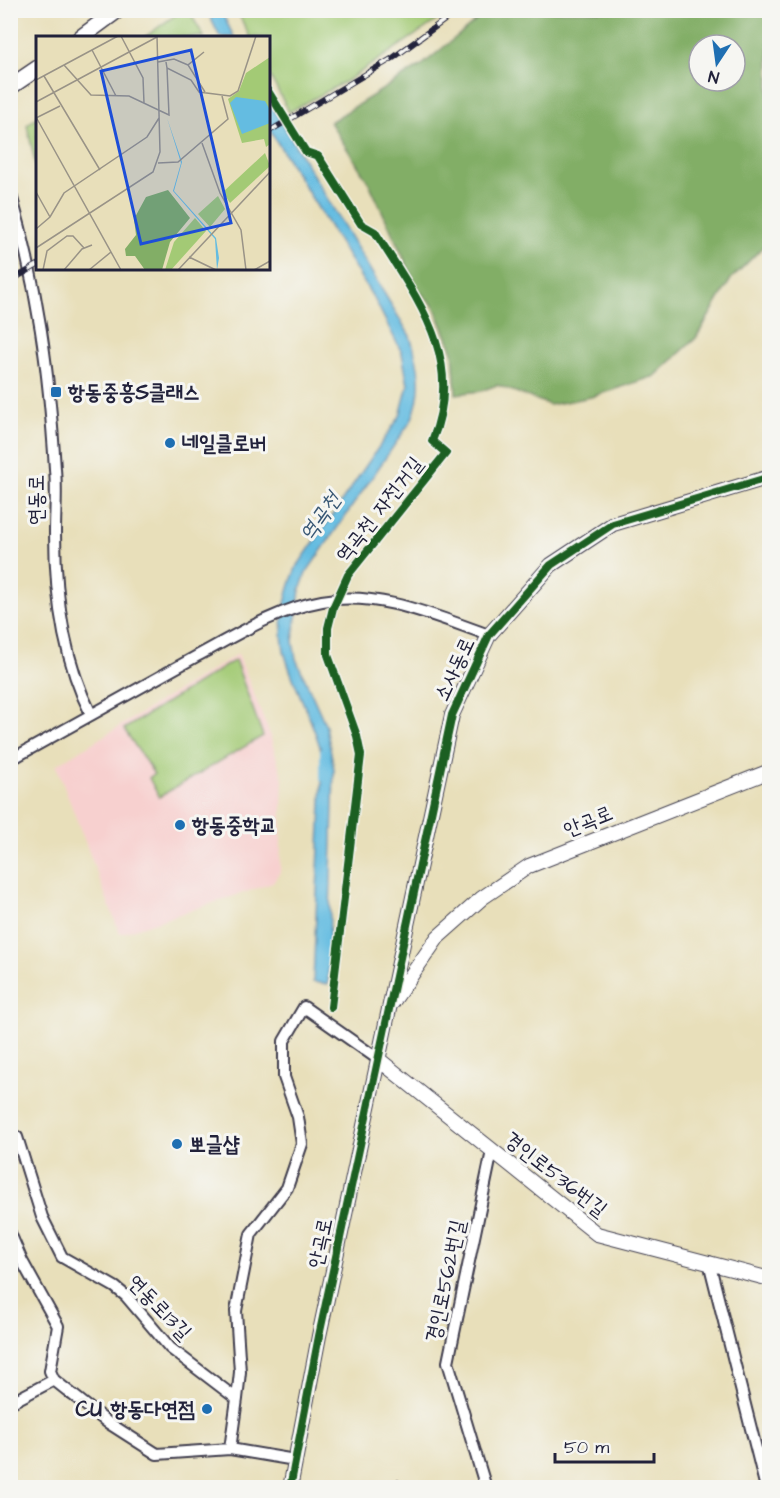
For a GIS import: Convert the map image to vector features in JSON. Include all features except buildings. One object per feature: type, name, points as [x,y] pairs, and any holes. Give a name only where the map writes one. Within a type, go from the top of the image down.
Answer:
[{"type":"main road","points":[[83,36],[118,10]]},
{"type":"main road","points":[[10,87],[36,69]]},
{"type":"street","name":"연동로","points":[[10,191],[32,268],[42,324],[56,472],[55,545],[61,615],[81,694],[91,714]]},
{"type":"street","name":"소사동로","points":[[389,1007],[452,715],[489,635],[551,565],[613,524],[770,477]]},
{"type":"street","points":[[10,760],[250,628],[321,601],[342,600],[392,604],[424,612],[489,635]]},
{"type":"street","name":"안곡로","points":[[290,1488],[389,1007],[438,937],[482,898],[529,866],[770,771]]},
{"type":"street","points":[[230,1449],[240,1371],[236,1311],[251,1234],[287,1188],[302,1144],[298,1117],[284,1077],[284,1041],[304,1007],[378,1059]]},
{"type":"street","name":"경인로536번길","points":[[378,1059],[597,1234],[770,1279]]},
{"type":"street","name":"연동로13길","points":[[10,1136],[17,1137],[42,1217],[62,1257],[121,1291],[170,1348],[237,1399]]},
{"type":"street","name":"경인로562번길","points":[[486,1488],[448,1362],[492,1150]]},
{"type":"street","points":[[10,1233],[22,1261],[58,1326],[50,1371],[54,1380],[107,1422],[157,1454],[230,1449],[295,1460]]},
{"type":"street","points":[[709,1262],[765,1488]]},
{"type":"street","points":[[10,1402],[54,1380]]},
{"type":"shaded area","name":"항동중학교","points":[[238,654],[269,732],[283,779],[280,872],[273,883],[120,934],[56,765]]},
{"type":"green space","points":[[181,11],[189,11],[203,36],[146,36]]},
{"type":"green space","points":[[237,11],[451,11],[348,80],[289,112],[270,76],[270,36],[250,36]]},
{"type":"green space","points":[[488,11],[769,11],[769,241],[731,279],[696,338],[655,376],[591,397],[550,405],[497,385],[481,391],[456,394],[453,352],[434,306],[419,291],[369,183],[330,122],[422,65]]},
{"type":"green space","points":[[36,118],[36,167],[27,125]]},
{"type":"green space","points":[[235,660],[263,736],[159,797],[149,778],[154,774],[124,729]]},
{"type":"water","points":[[207,11],[221,11],[234,36],[220,36]]},
{"type":"water","points":[[270,103],[410,336],[419,379],[418,399],[411,421],[306,573],[300,590],[293,641],[296,659],[326,726],[334,769],[328,984],[313,982],[323,758],[286,658],[282,624],[296,568],[400,416],[408,385],[402,353],[376,302],[270,131]]},
{"type":"waterway","name":"역곡천","points":[[322,750],[322,779]]},
{"type":"railway","points":[[270,131],[393,58],[458,10]]},
{"type":"railway","points":[[10,281],[36,266]]},
{"type":"cycle path","name":"역곡천 자전거길","points":[[270,94],[306,152],[318,156],[361,224],[375,232],[406,281],[432,331],[440,357],[443,383],[441,411],[432,441],[446,453],[348,575],[333,608],[328,628],[328,655],[357,736],[361,755],[331,1007]]},
{"type":"cycle path","points":[[290,1488],[319,1336],[452,715],[489,635],[551,565],[613,524],[770,477]]},
{"type":"place","name":"항동중흥S클래스","points":[[56,392]]},
{"type":"place","name":"네일클로버","points":[[170,443]]},
{"type":"place","name":"항동중학교","points":[[180,825]]},
{"type":"place","name":"뽀글샵","points":[[177,1144]]},
{"type":"place","name":"CU 항동다연점","points":[[207,1409]]}]
